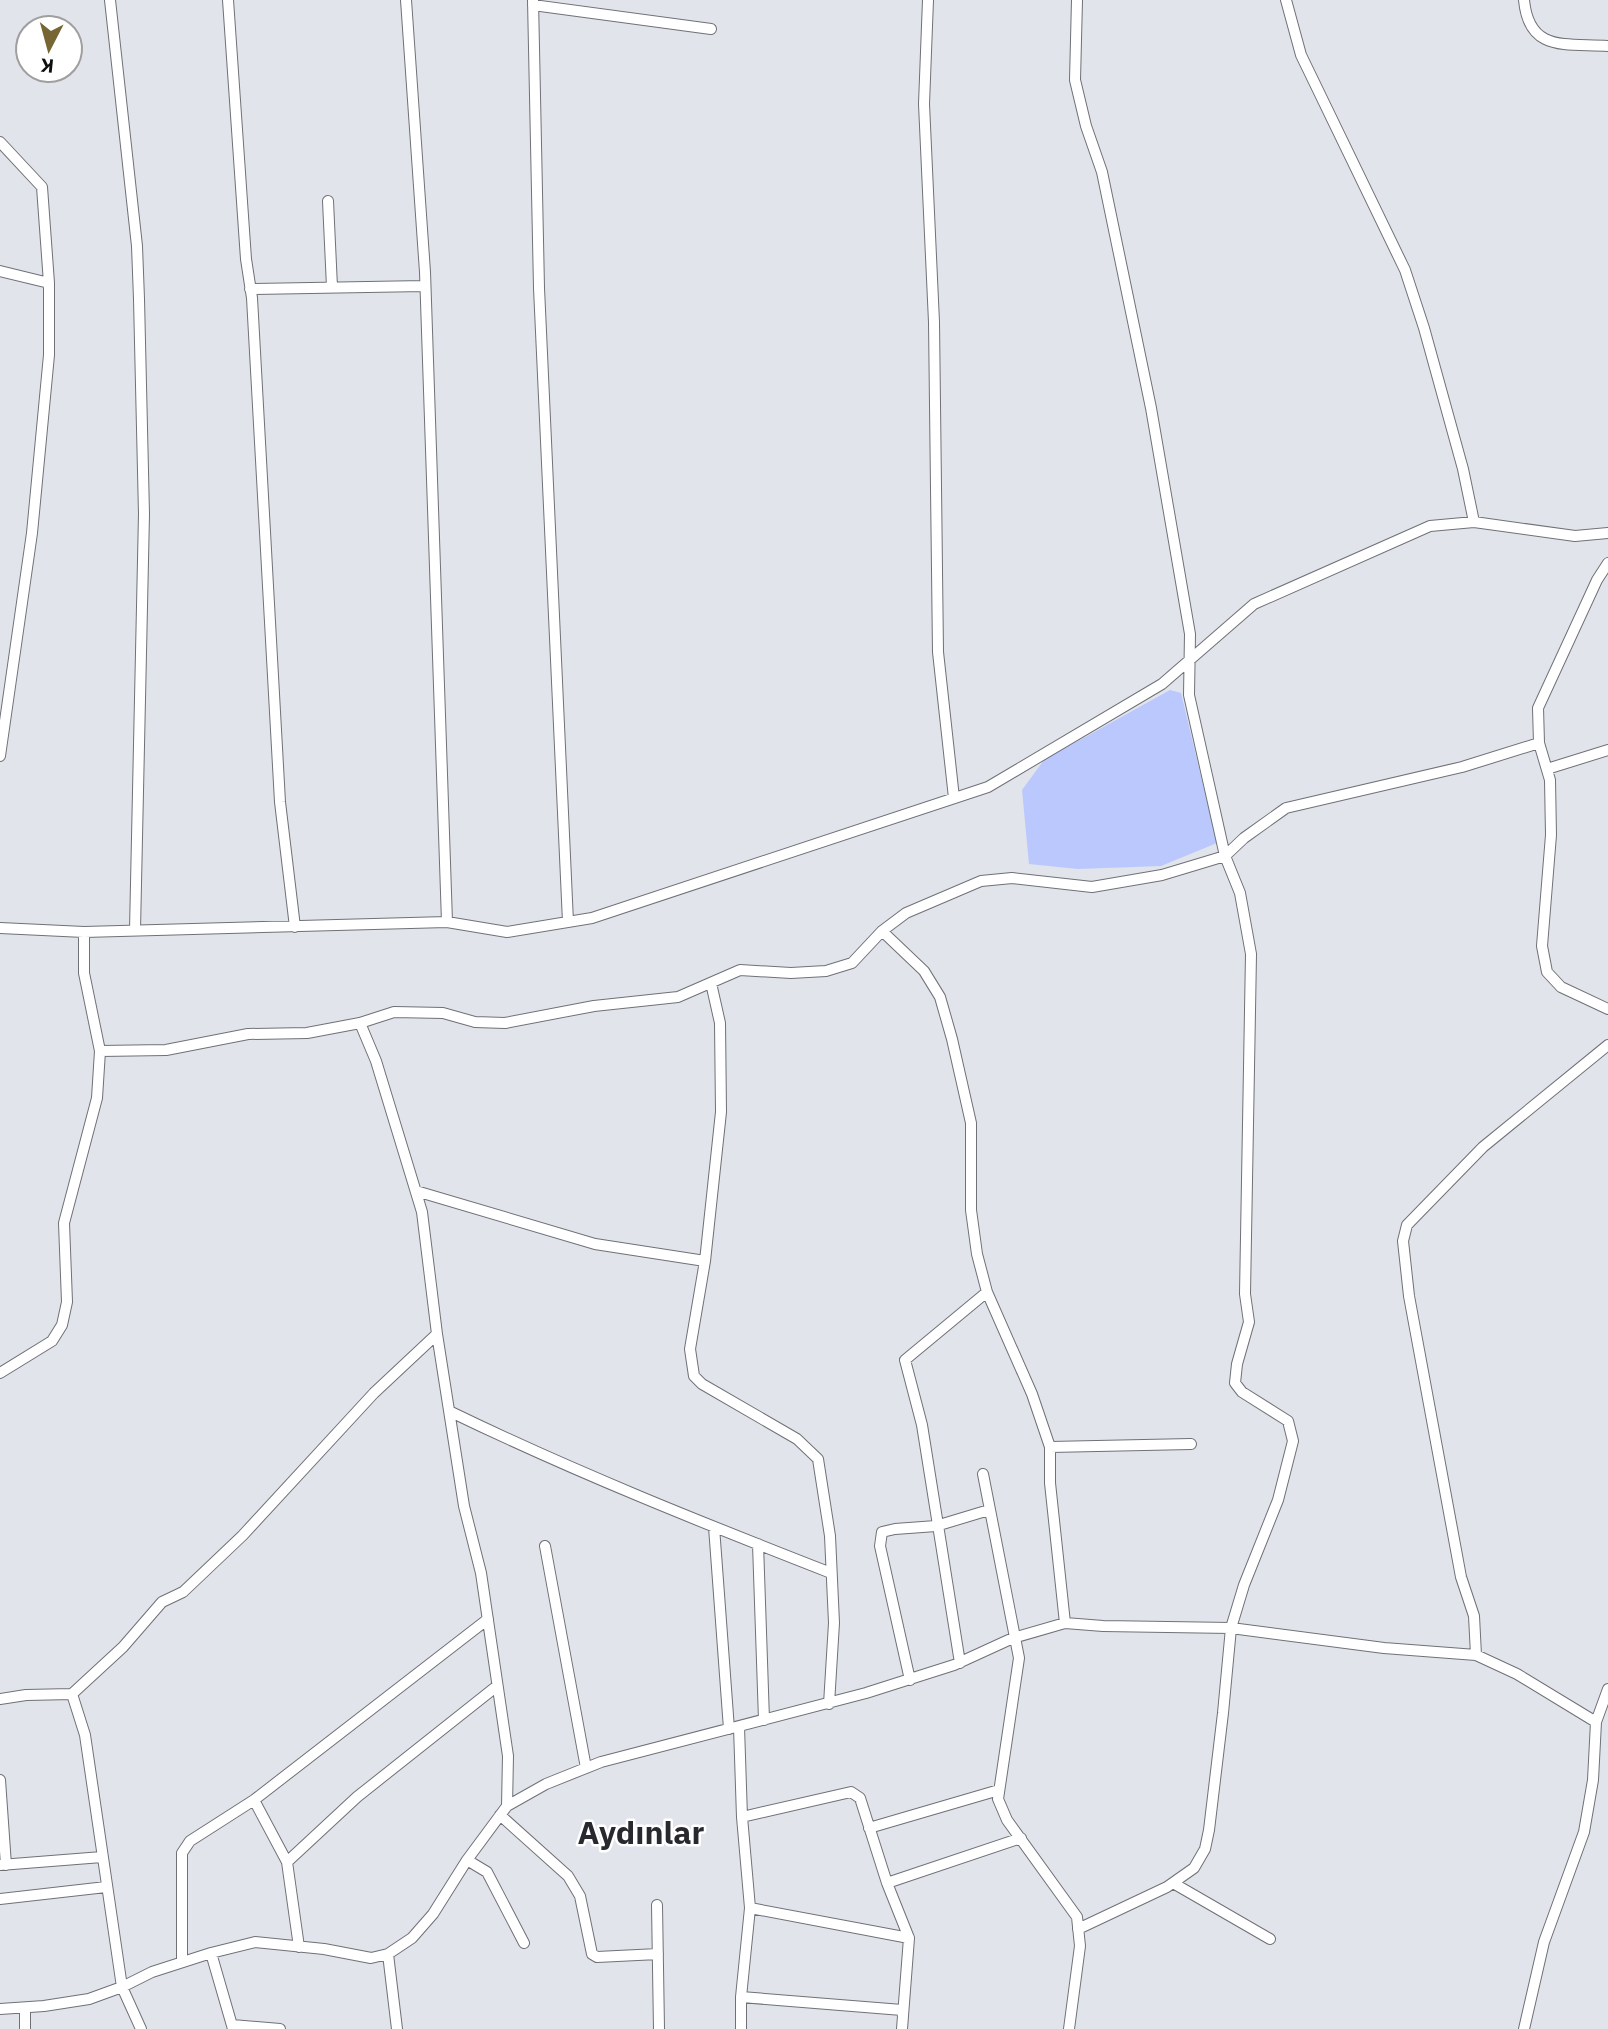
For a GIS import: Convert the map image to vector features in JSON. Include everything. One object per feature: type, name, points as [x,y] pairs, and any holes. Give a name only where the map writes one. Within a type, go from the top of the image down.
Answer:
[{"type":"street","points":[[110,0],[136,246],[139,299],[144,513],[135,930]]},
{"type":"street","points":[[228,0],[250,289],[280,802],[295,927]]},
{"type":"street","points":[[406,0],[425,272],[447,922]]},
{"type":"street","points":[[928,0],[923,104],[934,323],[938,652],[954,798]]},
{"type":"street","points":[[1077,0],[1075,80],[1086,126],[1102,172],[1151,408],[1190,634],[1189,695],[1225,856],[1240,892],[1251,954],[1245,1294],[1249,1322],[1237,1364],[1235,1383],[1242,1392],[1287,1421],[1293,1441],[1278,1500],[1244,1585],[1231,1628],[1205,1849],[1194,1868],[1173,1883],[1078,1929]]},
{"type":"street","points":[[1286,0],[1301,55],[1405,270],[1456,443],[1474,522]]},
{"type":"street","points":[[1524,0],[1525,14],[1534,33],[1546,41],[1608,46]]},
{"type":"street","points":[[568,922],[539,288],[533,3],[711,29]]},
{"type":"street","points":[[0,142],[42,187],[49,283],[49,355],[32,533],[0,756]]},
{"type":"street","points":[[328,201],[332,288]]},
{"type":"street","points":[[0,271],[49,283]]},
{"type":"street","points":[[250,289],[424,286]]},
{"type":"street","points":[[0,928],[85,932],[447,922],[507,932],[592,918],[988,787],[1162,684],[1254,604],[1430,526],[1474,522],[1575,536],[1608,533]]},
{"type":"street","points":[[1608,563],[1597,580],[1538,708],[1539,743],[1550,780],[1551,835],[1542,946],[1547,972],[1561,987],[1608,1010]]},
{"type":"street","points":[[100,1051],[166,1050],[248,1034],[307,1033],[360,1023],[394,1012],[443,1013],[475,1022],[505,1023],[594,1006],[678,997],[740,970],[791,973],[826,971],[852,963],[882,931],[906,913],[981,881],[1012,878],[1092,887],[1162,875],[1225,856],[1244,838],[1286,808],[1462,767],[1539,743]]},
{"type":"street","points":[[1547,769],[1608,750]]},
{"type":"street","points":[[882,931],[924,971],[940,997],[971,1123],[971,1210],[976,1254],[986,1292],[1032,1394],[1050,1447],[1050,1483],[1065,1623]]},
{"type":"street","points":[[0,1373],[52,1341],[61,1325],[67,1303],[64,1223],[97,1098],[100,1051],[84,973],[85,932]]},
{"type":"street","points":[[711,983],[720,1023],[721,1112],[705,1261],[690,1349],[694,1376],[702,1384],[797,1439],[818,1459],[830,1536],[834,1623],[828,1704]]},
{"type":"street","points":[[360,1023],[376,1061],[422,1212],[437,1334],[464,1506],[481,1573],[508,1756],[504,1810],[568,1876],[580,1896],[592,1954],[597,1957],[658,1954]]},
{"type":"street","points":[[1476,1655],[1474,1616],[1461,1577],[1409,1296],[1403,1241],[1407,1225],[1483,1147],[1608,1045]]},
{"type":"street","points":[[416,1191],[595,1244],[705,1261]]},
{"type":"street","points":[[960,1663],[922,1425],[905,1360],[986,1292]]},
{"type":"street","points":[[0,1699],[26,1695],[72,1694],[123,1647],[162,1602],[183,1592],[243,1535],[374,1393],[437,1334]]},
{"type":"street","points":[[451,1412],[525,1448],[831,1573]]},
{"type":"street","points":[[1050,1447],[1191,1444]]},
{"type":"street","points":[[983,1475],[1019,1658],[998,1799],[1007,1820],[1077,1917],[1080,1946],[1069,2029]]},
{"type":"street","points":[[910,1680],[880,1546],[882,1532],[936,1526],[989,1510]]},
{"type":"street","points":[[714,1527],[750,1908],[741,1997],[741,2029]]},
{"type":"street","points":[[758,1544],[764,1720]]},
{"type":"street","points":[[545,1546],[586,1768]]},
{"type":"street","points":[[182,1962],[182,1853],[190,1841],[254,1800],[488,1619]]},
{"type":"street","points":[[3,2006],[25,2008],[89,1999],[152,1972],[255,1942],[371,1958],[388,1954],[412,1938],[433,1914],[467,1860],[504,1810],[546,1784],[601,1762],[828,1704],[910,1680],[960,1663],[1013,1638],[1065,1623],[1231,1628],[1384,1648],[1476,1655],[1517,1674],[1597,1722]]},
{"type":"street","points":[[287,1862],[357,1797],[497,1686]]},
{"type":"street","points":[[1524,2029],[1544,1942],[1584,1832],[1593,1780],[1597,1722],[1607,1693]]},
{"type":"street","points":[[72,1694],[85,1735],[121,1987],[141,2029]]},
{"type":"street","points":[[0,1780],[3,1865],[102,1857]]},
{"type":"street","points":[[869,1828],[999,1790]]},
{"type":"street","points":[[742,1817],[850,1792],[860,1798],[887,1883],[909,1938],[902,2029]]},
{"type":"street","points":[[254,1800],[287,1862],[299,1947]]},
{"type":"street","points":[[887,1883],[1021,1838]]},
{"type":"street","points":[[467,1860],[487,1872],[524,1943]]},
{"type":"street","points":[[1173,1883],[1269,1939]]},
{"type":"street","points":[[0,1899],[106,1888]]},
{"type":"street","points":[[657,1905],[659,2029]]},
{"type":"street","points":[[750,1908],[909,1938]]},
{"type":"street","points":[[211,1953],[233,2027],[280,2029]]},
{"type":"street","points":[[388,1954],[397,2029]]},
{"type":"street","points":[[741,1997],[902,2010]]},
{"type":"street","points":[[25,2008],[25,2029]]},
{"type":"shaded area","points":[[1170,690],[1181,693],[1217,843],[1161,866],[1078,869],[1029,864],[1022,790],[1044,760]]},
{"type":"district","name":"Aydınlar","points":[[641,1832]]}]
